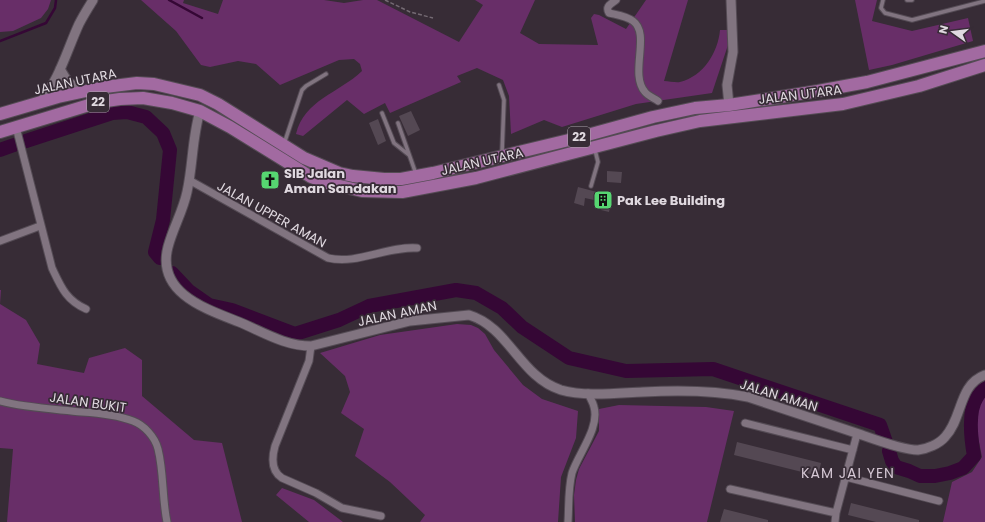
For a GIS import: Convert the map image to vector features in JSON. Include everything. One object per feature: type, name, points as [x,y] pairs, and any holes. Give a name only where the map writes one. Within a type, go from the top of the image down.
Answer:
[{"type":"highway","name":"JALAN UTARA","points":[[0,114],[102,87],[137,83],[154,84],[200,95],[218,104],[304,158],[339,173],[384,179],[401,179],[572,139],[653,116],[695,108],[818,91],[867,82],[985,50]]},
{"type":"highway","name":"JALAN UTARA","points":[[0,132],[99,102],[143,98],[172,103],[200,111],[230,127],[311,176],[346,188],[362,191],[402,192],[476,178],[700,121],[843,104],[919,86],[985,65]]},
{"type":"highway","points":[[102,87],[152,91],[191,98],[198,101],[200,104],[200,111]]},
{"type":"street","points":[[39,103],[48,93],[79,23],[93,0]]},
{"type":"street","points":[[616,0],[609,5],[608,11],[609,13],[628,18],[638,27],[640,39],[639,77],[646,93],[658,101]]},
{"type":"street","points":[[729,104],[727,85],[733,52],[731,0]]},
{"type":"street","points":[[60,68],[68,82],[83,91]]},
{"type":"street","name":"JALAN AMAN","points":[[200,111],[195,127],[187,193],[168,247],[166,257],[166,266],[169,277],[175,286],[197,304],[282,342],[300,346],[311,346],[410,321],[460,314],[469,315],[476,317],[490,326],[535,375],[547,384],[562,390],[578,393],[607,394],[681,390],[732,394],[748,397],[857,434],[917,450],[936,444],[945,437],[954,422],[966,392],[972,382],[985,375]]},
{"type":"street","points":[[16,127],[40,226],[52,268],[62,288],[70,299],[77,305],[86,309]]},
{"type":"street","name":"JALAN UPPER AMAN","points":[[189,180],[328,258],[338,260],[348,259],[398,249],[417,248]]},
{"type":"street","points":[[0,240],[40,226]]},
{"type":"street","points":[[311,346],[309,361],[275,446],[273,454],[275,471],[282,478],[316,493],[342,508],[381,516]]},
{"type":"street","points":[[568,522],[569,490],[572,473],[588,440],[594,419],[594,407],[588,393]]},
{"type":"street","name":"JALAN BUKIT","points":[[0,401],[24,406],[96,413],[119,417],[133,421],[145,428],[153,437],[158,449],[167,522]]},
{"type":"street","points":[[745,423],[853,450]]},
{"type":"street","points":[[835,522],[836,513],[857,434]]},
{"type":"street","points":[[846,478],[939,501]]},
{"type":"street","points":[[730,489],[836,513]]},
{"type":"lane","points":[[883,0],[881,8],[885,13],[912,20],[985,2]]},
{"type":"lane","points":[[907,0],[912,0]]},
{"type":"lane","points":[[284,145],[302,90],[326,74]]},
{"type":"lane","points":[[499,85],[504,100],[502,156]]},
{"type":"lane","points":[[382,113],[394,143],[410,156]]},
{"type":"lane","points":[[398,123],[417,176]]},
{"type":"lane","points":[[591,186],[598,162],[594,147]]},
{"type":"path","points":[[385,0],[410,12],[433,18]]},
{"type":"shaded area","points":[[0,0],[51,0],[48,9],[41,18],[13,31],[0,32]]},
{"type":"shaded area","points":[[141,0],[184,0],[183,3],[218,14],[223,0],[324,0],[344,3],[363,0],[377,0],[459,42],[483,5],[475,0],[535,0],[520,33],[539,44],[598,45],[591,18],[594,14],[599,15],[626,29],[646,0],[688,0],[664,81],[677,82],[689,79],[703,69],[713,55],[720,30],[730,30],[729,42],[712,93],[636,104],[562,127],[544,120],[511,134],[509,96],[503,80],[477,68],[457,76],[461,82],[390,113],[385,103],[364,114],[347,100],[303,136],[296,134],[300,122],[306,113],[323,98],[353,79],[362,71],[360,64],[354,59],[339,60],[280,85],[256,64],[238,61],[210,67],[201,65],[176,31]]},
{"type":"shaded area","points":[[855,0],[877,0],[872,21],[912,31],[968,18],[973,41],[892,65],[869,70]]},
{"type":"shaded area","points":[[0,304],[26,320],[40,344],[37,364],[84,373],[89,358],[125,348],[142,360],[142,396],[194,440],[222,443],[242,522],[7,522],[13,449],[0,448]]},
{"type":"shaded area","points":[[457,324],[471,325],[478,328],[485,334],[494,350],[523,385],[542,399],[578,411],[576,438],[561,477],[558,522],[420,522],[425,515],[390,482],[355,456],[364,429],[341,413],[350,392],[345,376],[320,353],[380,335]]},
{"type":"shaded area","points":[[985,397],[985,522],[943,522],[952,482],[972,472],[982,457],[977,417],[980,403]]},
{"type":"shaded area","points":[[619,405],[706,407],[734,411],[707,522],[575,522],[574,495],[576,480],[579,469],[599,431],[599,409]]},
{"type":"shaded area","points":[[282,488],[314,500],[343,522],[309,522],[276,495]]},
{"type":"building","points":[[411,111],[420,130],[408,136],[399,116]]},
{"type":"building","points":[[378,119],[386,141],[378,145],[369,123]]},
{"type":"building","points":[[607,171],[622,172],[621,183],[607,182]]},
{"type":"building","name":"Pak Lee Building","points":[[578,187],[612,196],[609,212],[601,210],[603,202],[585,198],[584,206],[574,203]]},
{"type":"building","points":[[737,442],[821,463],[818,476],[734,455]]},
{"type":"building","points":[[851,503],[919,520],[919,522],[876,522],[848,515]]},
{"type":"building","points":[[724,509],[768,520],[768,522],[720,522]]},
{"type":"waterway","points":[[0,41],[46,23],[55,8],[56,0]]},
{"type":"waterway","points":[[169,0],[202,18]]},
{"type":"waterway","points":[[26,141],[112,113],[127,112],[146,117],[163,133],[170,150],[163,220],[155,252],[160,258]]},
{"type":"waterway","points":[[0,150],[14,145]]},
{"type":"waterway","points":[[172,273],[189,291],[209,305],[232,310],[295,334],[339,320],[369,306],[456,290],[476,293],[502,308],[522,327],[569,358],[626,371],[713,369],[880,425],[886,442]]},
{"type":"waterway","points":[[889,451],[892,461],[896,467],[920,476],[935,476],[950,473],[963,468],[974,456],[971,434],[972,410],[974,403],[985,387]]},
{"type":"place","name":"SIB Jalan Aman Sandakan","points":[[270,180]]},
{"type":"place","name":"Pak Lee Building","points":[[603,200]]},
{"type":"district","name":"KAM JAI YEN","points":[[848,473]]}]
